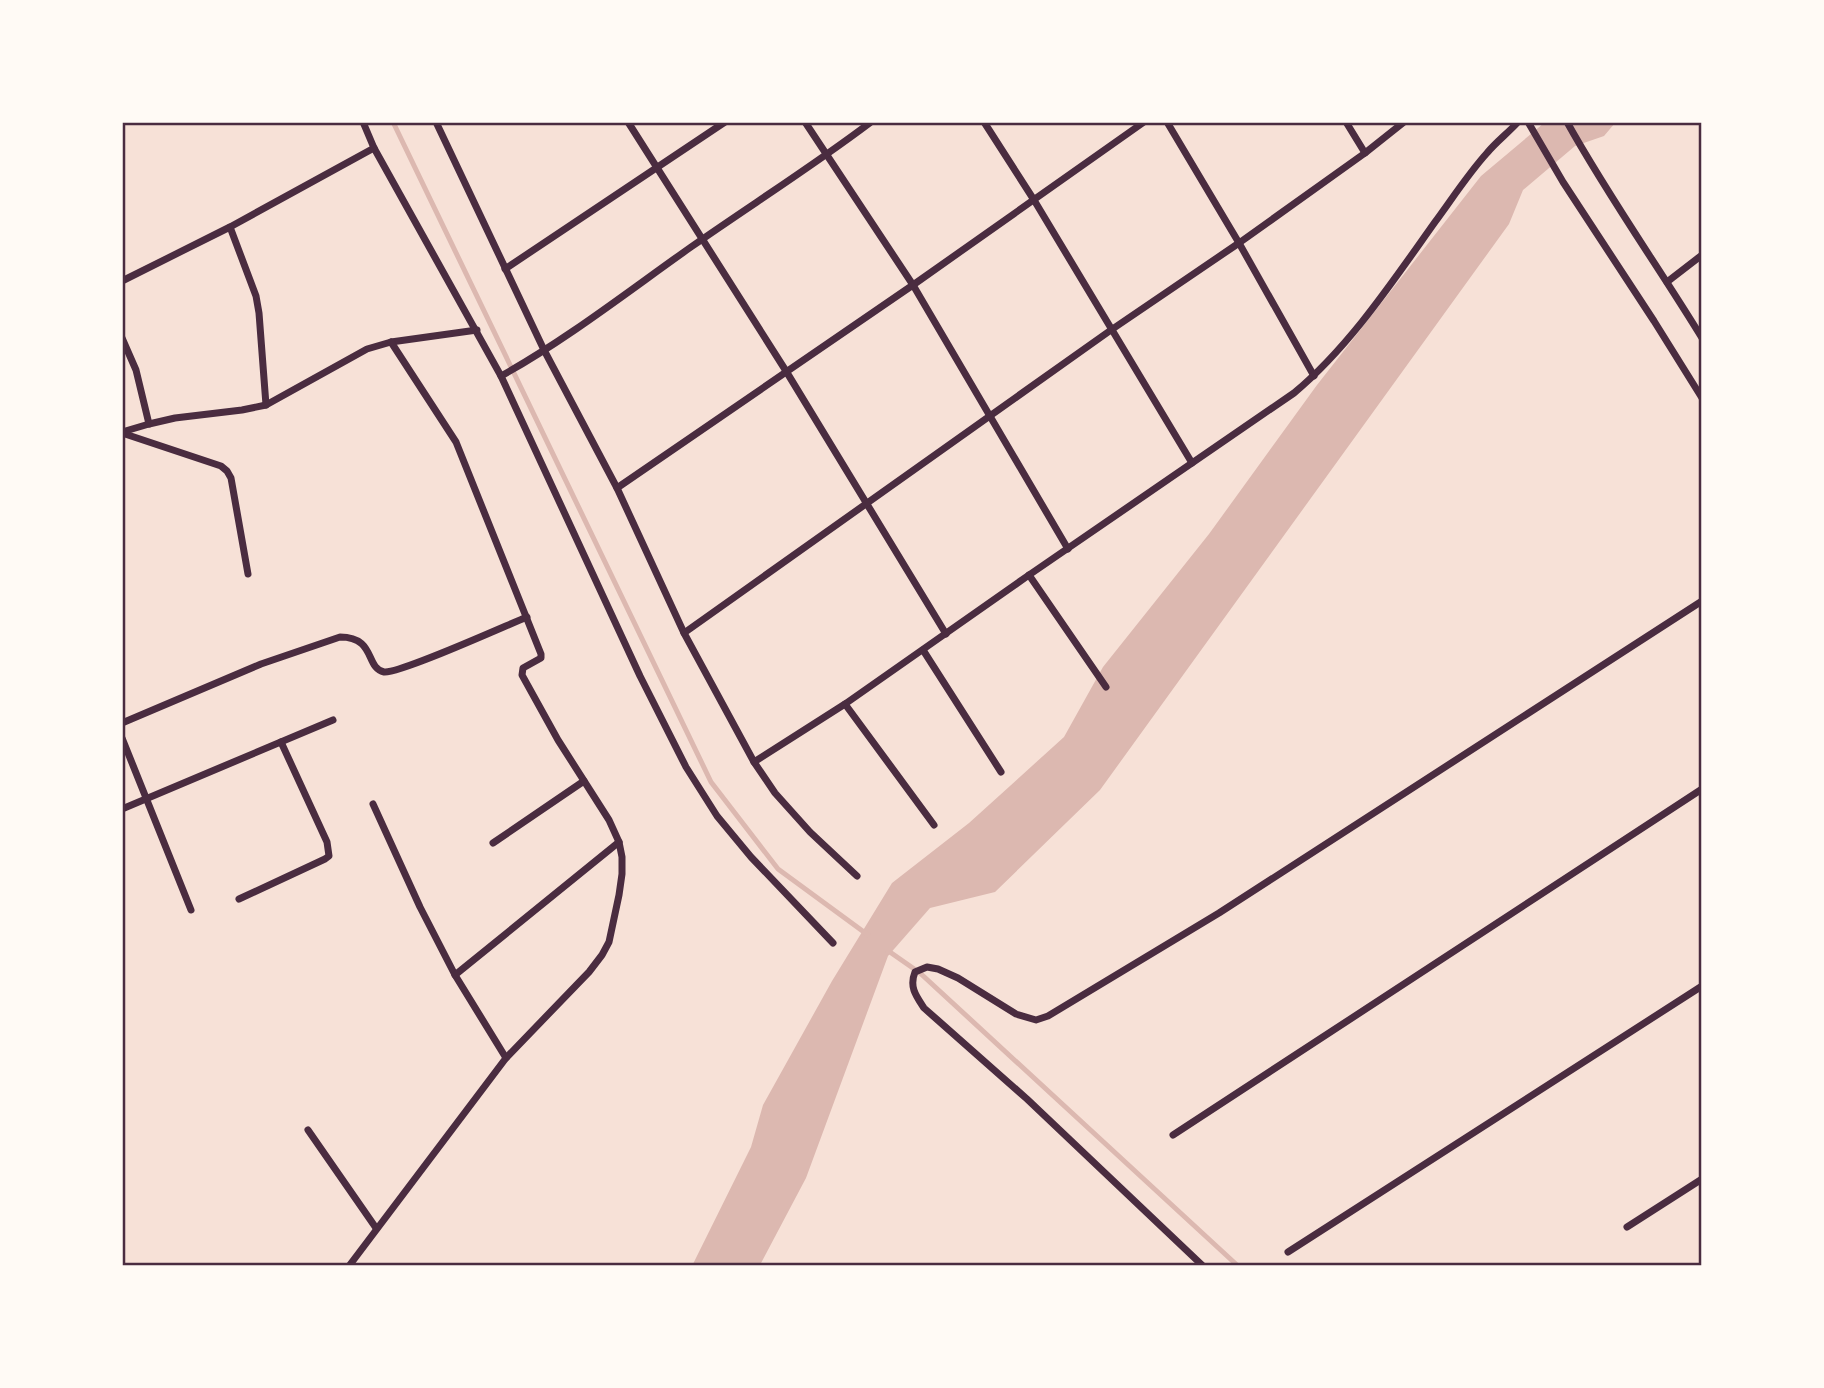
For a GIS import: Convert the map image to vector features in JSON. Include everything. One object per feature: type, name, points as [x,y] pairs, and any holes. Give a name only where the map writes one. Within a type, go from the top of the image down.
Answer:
[{"type":"street","points":[[363,122],[374,148],[477,330],[505,374],[640,676],[699,791],[716,816],[751,857],[833,943]]},
{"type":"street","points":[[628,122],[786,371],[946,634]]},
{"type":"street","points":[[505,268],[725,122]]},
{"type":"street","points":[[805,122],[913,285],[1068,549]]},
{"type":"street","points":[[505,374],[544,351],[701,240],[827,156],[872,122]]},
{"type":"street","points":[[984,122],[1192,463]]},
{"type":"street","points":[[617,488],[913,285],[1144,122]]},
{"type":"street","points":[[1167,122],[1240,243],[1314,376]]},
{"type":"street","points":[[1346,122],[1365,153]]},
{"type":"street","points":[[684,633],[1111,330],[1240,243],[1404,122]]},
{"type":"street","points":[[754,762],[845,704],[1294,393],[1339,349],[1479,163],[1518,122]]},
{"type":"street","points":[[1567,122],[1590,163],[1702,338]]},
{"type":"street","points":[[439,124],[544,351],[617,488],[684,633],[754,762],[775,793],[810,832],[857,876]]},
{"type":"street","points":[[1528,124],[1702,398]]},
{"type":"street","points":[[123,281],[230,227],[374,148]]},
{"type":"street","points":[[230,227],[256,296],[266,405]]},
{"type":"street","points":[[1667,282],[1702,255]]},
{"type":"street","points":[[122,433],[175,418],[266,405],[367,349],[391,342],[477,330]]},
{"type":"street","points":[[122,338],[136,370],[149,424]]},
{"type":"street","points":[[349,1265],[506,1058],[567,996],[602,955],[609,942],[619,895],[622,858],[619,842],[609,820],[558,740],[522,675],[523,668],[541,658],[456,442],[391,342]]},
{"type":"street","points":[[122,433],[221,466],[227,471],[231,478],[248,574]]},
{"type":"street","points":[[1029,575],[1106,687]]},
{"type":"street","points":[[1203,1265],[925,1008],[914,994],[912,984],[915,972],[923,967],[938,969],[1025,1018],[1037,1020],[1048,1016],[1231,905],[1702,601]]},
{"type":"street","points":[[122,723],[261,664],[340,637],[351,637],[360,641],[377,669],[382,672],[411,664],[527,617]]},
{"type":"street","points":[[923,650],[1001,772]]},
{"type":"street","points":[[845,704],[934,825]]},
{"type":"street","points":[[122,809],[333,720]]},
{"type":"street","points":[[122,738],[191,910]]},
{"type":"street","points":[[239,899],[329,856],[327,842],[281,742]]},
{"type":"street","points":[[493,843],[584,780]]},
{"type":"street","points":[[1172,1135],[1702,789]]},
{"type":"street","points":[[373,804],[420,907],[455,975],[506,1058]]},
{"type":"street","points":[[455,975],[619,842]]},
{"type":"street","points":[[1288,1252],[1702,986]]},
{"type":"street","points":[[308,1130],[376,1228]]},
{"type":"street","points":[[1627,1227],[1702,1179]]},
{"type":"shaded area","points":[[1544,123],[1615,123],[1604,136],[1575,146],[1523,190],[1509,224],[1100,790],[995,892],[930,908],[888,956],[806,1178],[760,1265],[692,1266],[751,1147],[763,1105],[832,981],[892,883],[969,823],[1064,737],[1103,667],[1209,534],[1317,385],[1481,176]]},
{"type":"waterway","points":[[393,122],[711,782],[778,869],[868,935]]},
{"type":"waterway","points":[[887,950],[920,973],[1238,1266]]}]
